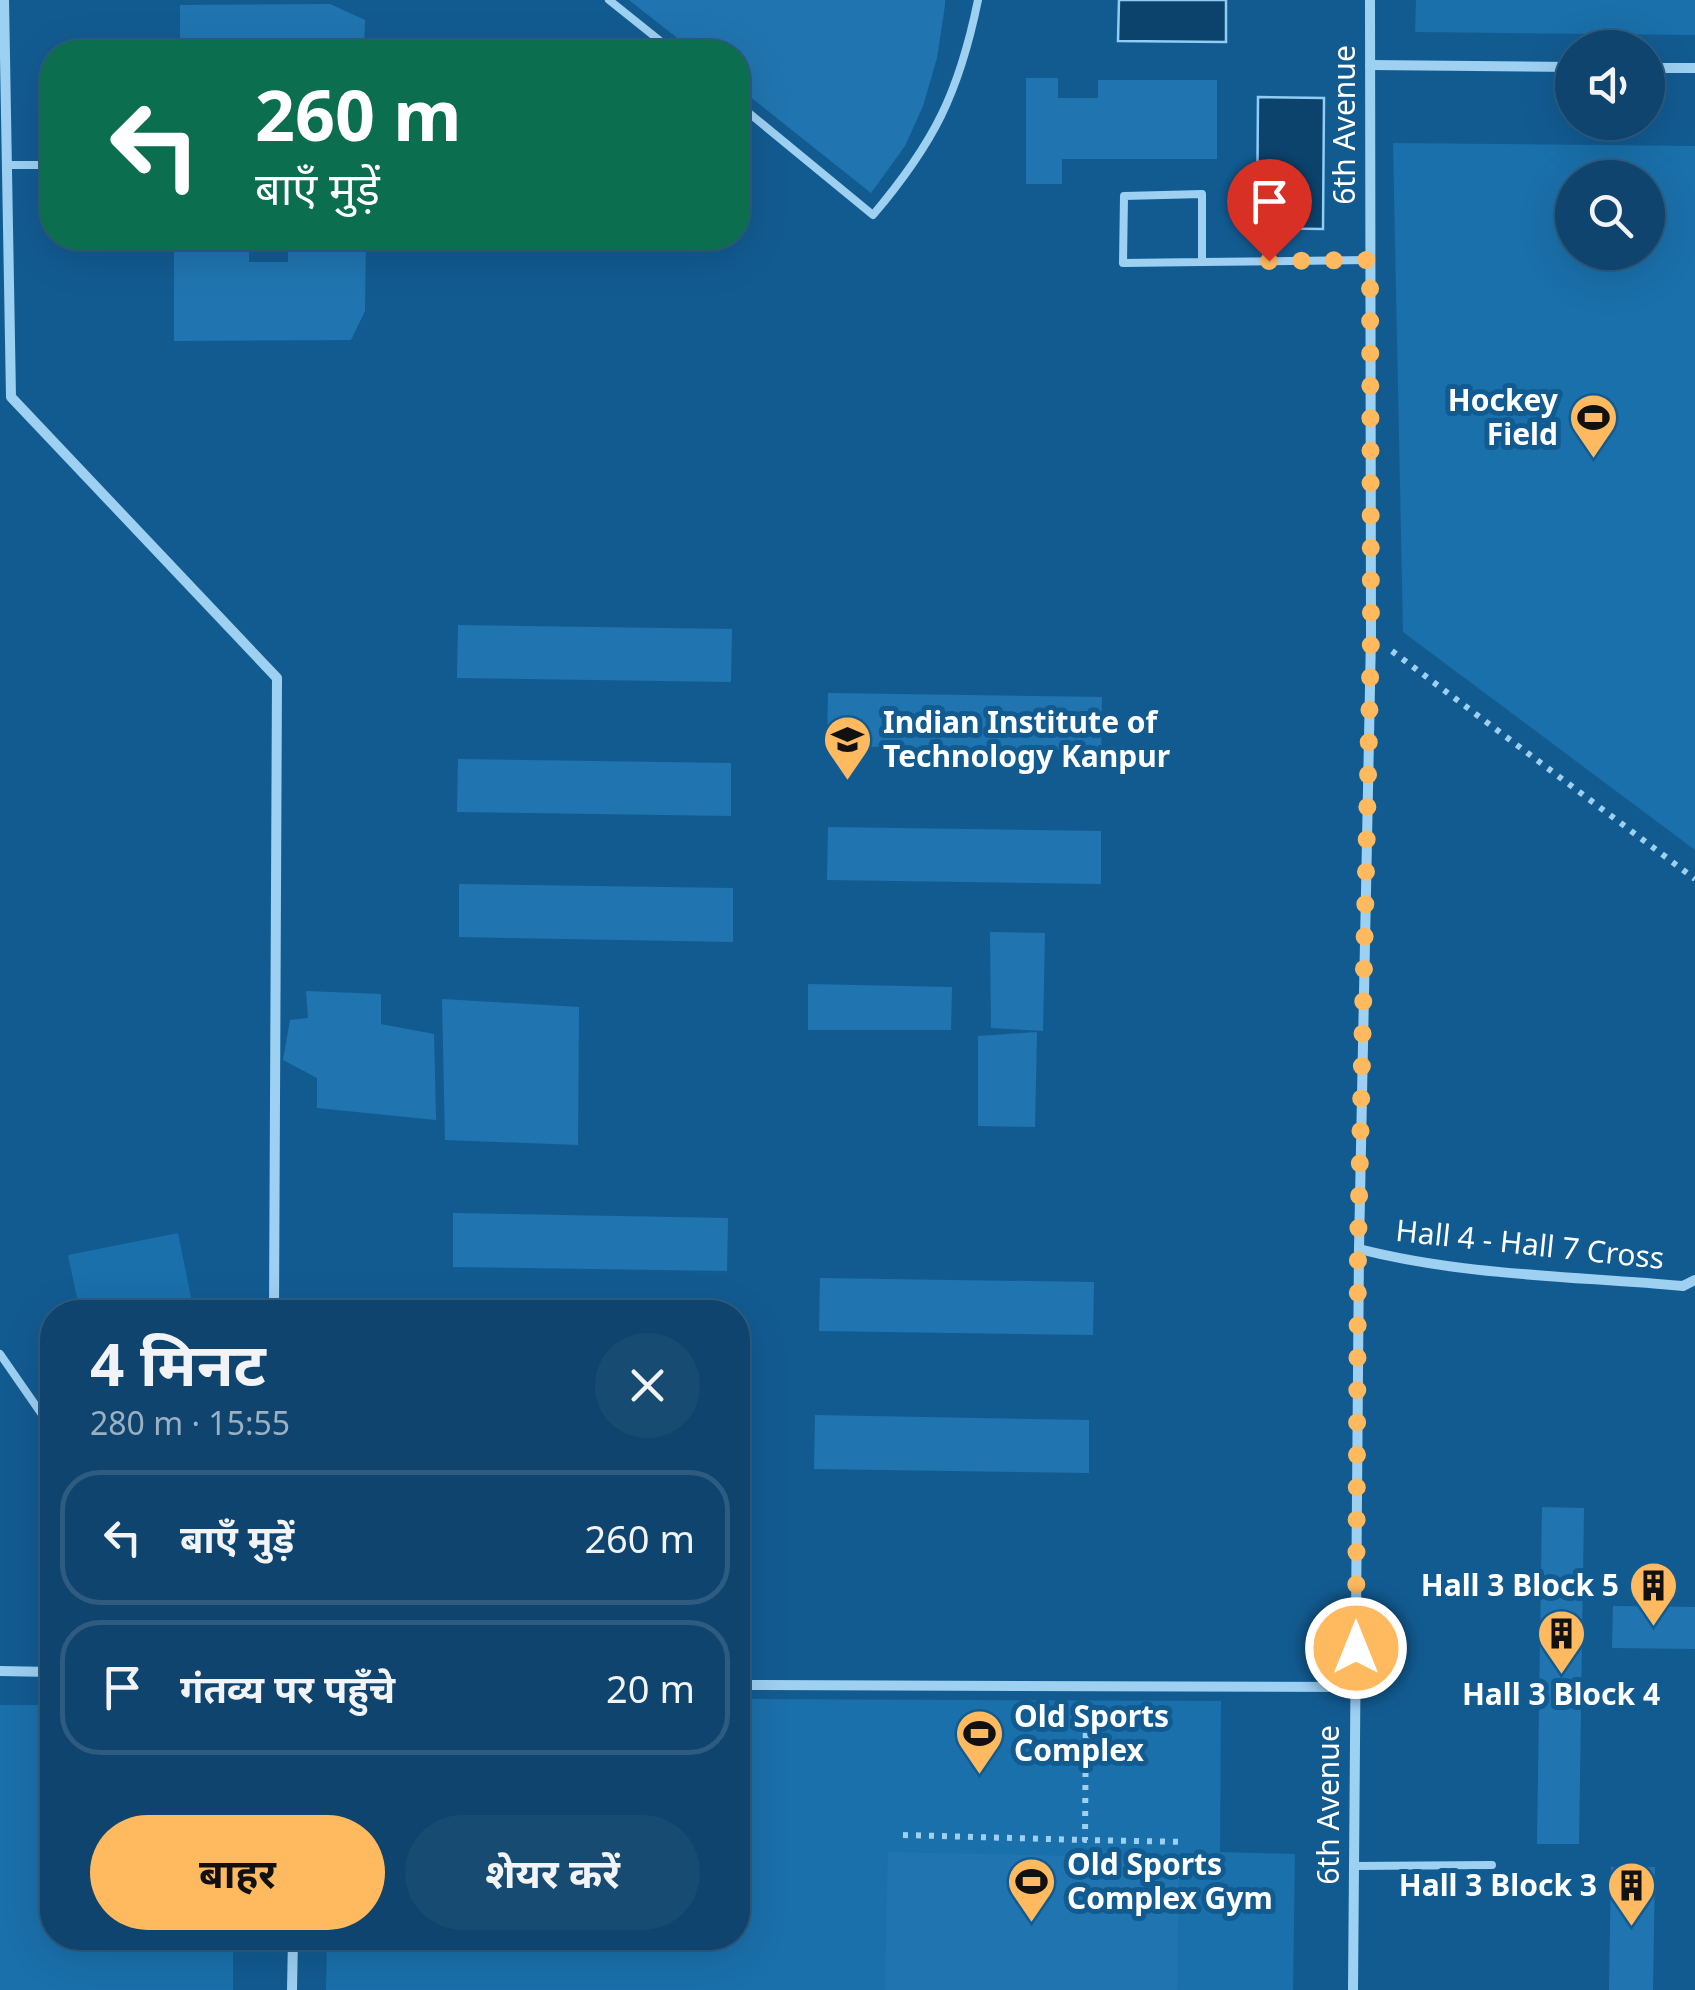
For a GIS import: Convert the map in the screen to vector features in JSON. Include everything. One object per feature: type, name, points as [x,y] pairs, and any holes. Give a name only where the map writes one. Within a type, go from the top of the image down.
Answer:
[{"type":"street","points":[[4,0],[11,397],[277,678],[274,1300]]},
{"type":"street","name":"6th Avenue","points":[[1354,1990],[1358,1249],[1371,636],[1370,0]]},
{"type":"street","points":[[1370,65],[1555,67]]},
{"type":"street","points":[[1665,68],[1695,68]]},
{"type":"street","name":"Hall 4 - Hall 7 Cross","points":[[1358,1249],[1417,1264],[1683,1286],[1695,1280]]},
{"type":"street","points":[[0,1672],[40,1672]]},
{"type":"street","points":[[750,1685],[1355,1687]]},
{"type":"street","points":[[292,1990],[293,1950]]},
{"type":"lane","points":[[609,0],[659,40]]},
{"type":"lane","points":[[750,114],[874,214],[912,170],[946,110],[978,0]]},
{"type":"lane","points":[[7,164],[40,164]]},
{"type":"lane","points":[[1202,262],[1202,194],[1124,196],[1122,263],[1370,260]]},
{"type":"lane","points":[[0,1354],[40,1411]]},
{"type":"lane","points":[[1354,1866],[1492,1865]]},
{"type":"path","points":[[1371,636],[1695,878]]},
{"type":"path","points":[[1085,1840],[1086,1686]]},
{"type":"path","points":[[903,1836],[1185,1842]]},
{"type":"shaded area","points":[[1119,0],[1226,0],[1226,42],[1118,41]]},
{"type":"shaded area","points":[[1416,0],[1695,0],[1695,35],[1665,35],[1665,30],[1415,32]]},
{"type":"shaded area","points":[[1258,97],[1324,98],[1323,229],[1257,228]]},
{"type":"shaded area","points":[[1393,143],[1695,146],[1695,850],[1403,632]]},
{"type":"shaded area","points":[[178,1233],[192,1300],[77,1300],[68,1255]]},
{"type":"shaded area","name":"Old Sports Complex","points":[[750,1699],[1221,1701],[1220,1852],[1295,1854],[1293,1990],[326,1990],[327,1950],[750,1950]]},
{"type":"shaded area","points":[[0,1705],[40,1705],[40,1950],[233,1950],[233,1990],[0,1990]]},
{"type":"building","points":[[629,0],[945,0],[937,58],[923,106],[905,146],[871,193],[750,97],[750,40],[680,40]]},
{"type":"building","points":[[330,4],[365,20],[364,40],[180,40],[180,5]]},
{"type":"building","points":[[1026,78],[1058,78],[1058,98],[1098,98],[1098,80],[1217,80],[1217,159],[1062,159],[1062,184],[1026,184]]},
{"type":"building","points":[[174,250],[249,250],[249,262],[288,262],[288,250],[366,250],[365,311],[351,340],[174,341]]},
{"type":"building","points":[[458,625],[732,629],[731,682],[457,678]]},
{"type":"building","points":[[828,693],[1102,697],[1101,751],[827,746]]},
{"type":"building","points":[[458,759],[731,763],[731,816],[457,812]]},
{"type":"building","points":[[828,827],[1101,831],[1101,884],[827,880]]},
{"type":"building","points":[[459,884],[733,888],[733,942],[459,937]]},
{"type":"building","points":[[990,932],[1045,933],[1043,1031],[991,1028]]},
{"type":"building","points":[[808,984],[952,987],[951,1030],[808,1030]]},
{"type":"building","points":[[306,991],[381,994],[381,1024],[434,1034],[436,1120],[317,1108],[317,1078],[283,1060],[290,1020],[308,1018]]},
{"type":"building","points":[[442,999],[579,1007],[578,1145],[445,1140]]},
{"type":"building","points":[[1037,1032],[1035,1127],[978,1126],[978,1036]]},
{"type":"building","points":[[453,1213],[728,1218],[727,1271],[453,1267]]},
{"type":"building","points":[[820,1278],[1094,1282],[1093,1335],[819,1331]]},
{"type":"building","points":[[815,1415],[1089,1420],[1089,1473],[814,1469]]},
{"type":"building","name":"Hall 3 Block 4","points":[[1542,1507],[1584,1508],[1579,1844],[1537,1844]]},
{"type":"building","name":"Hall 3 Block 5","points":[[1613,1606],[1695,1607],[1695,1649],[1612,1648]]},
{"type":"building","name":"Old Sports Complex Gym","points":[[888,1852],[1179,1858],[1177,1990],[885,1990]]},
{"type":"building","name":"Hall 3 Block 3","points":[[1611,1867],[1655,1867],[1653,1990],[1609,1990]]},
{"type":"place","name":"Hockey Field","points":[[1593,460]]},
{"type":"place","name":"Indian Institute of Technology Kanpur","points":[[848,782]]},
{"type":"place","name":"Hall 3 Block 5","points":[[1654,1628]]},
{"type":"place","name":"Hall 3 Block 4","points":[[1561,1676]]},
{"type":"place","name":"Old Sports Complex","points":[[979,1776]]},
{"type":"place","name":"Old Sports Complex Gym","points":[[1032,1924]]},
{"type":"place","name":"Hall 3 Block 3","points":[[1632,1928]]},
{"type":"route","points":[[1269,261],[1370,260],[1371,636],[1358,1249],[1356,1648]]}]
